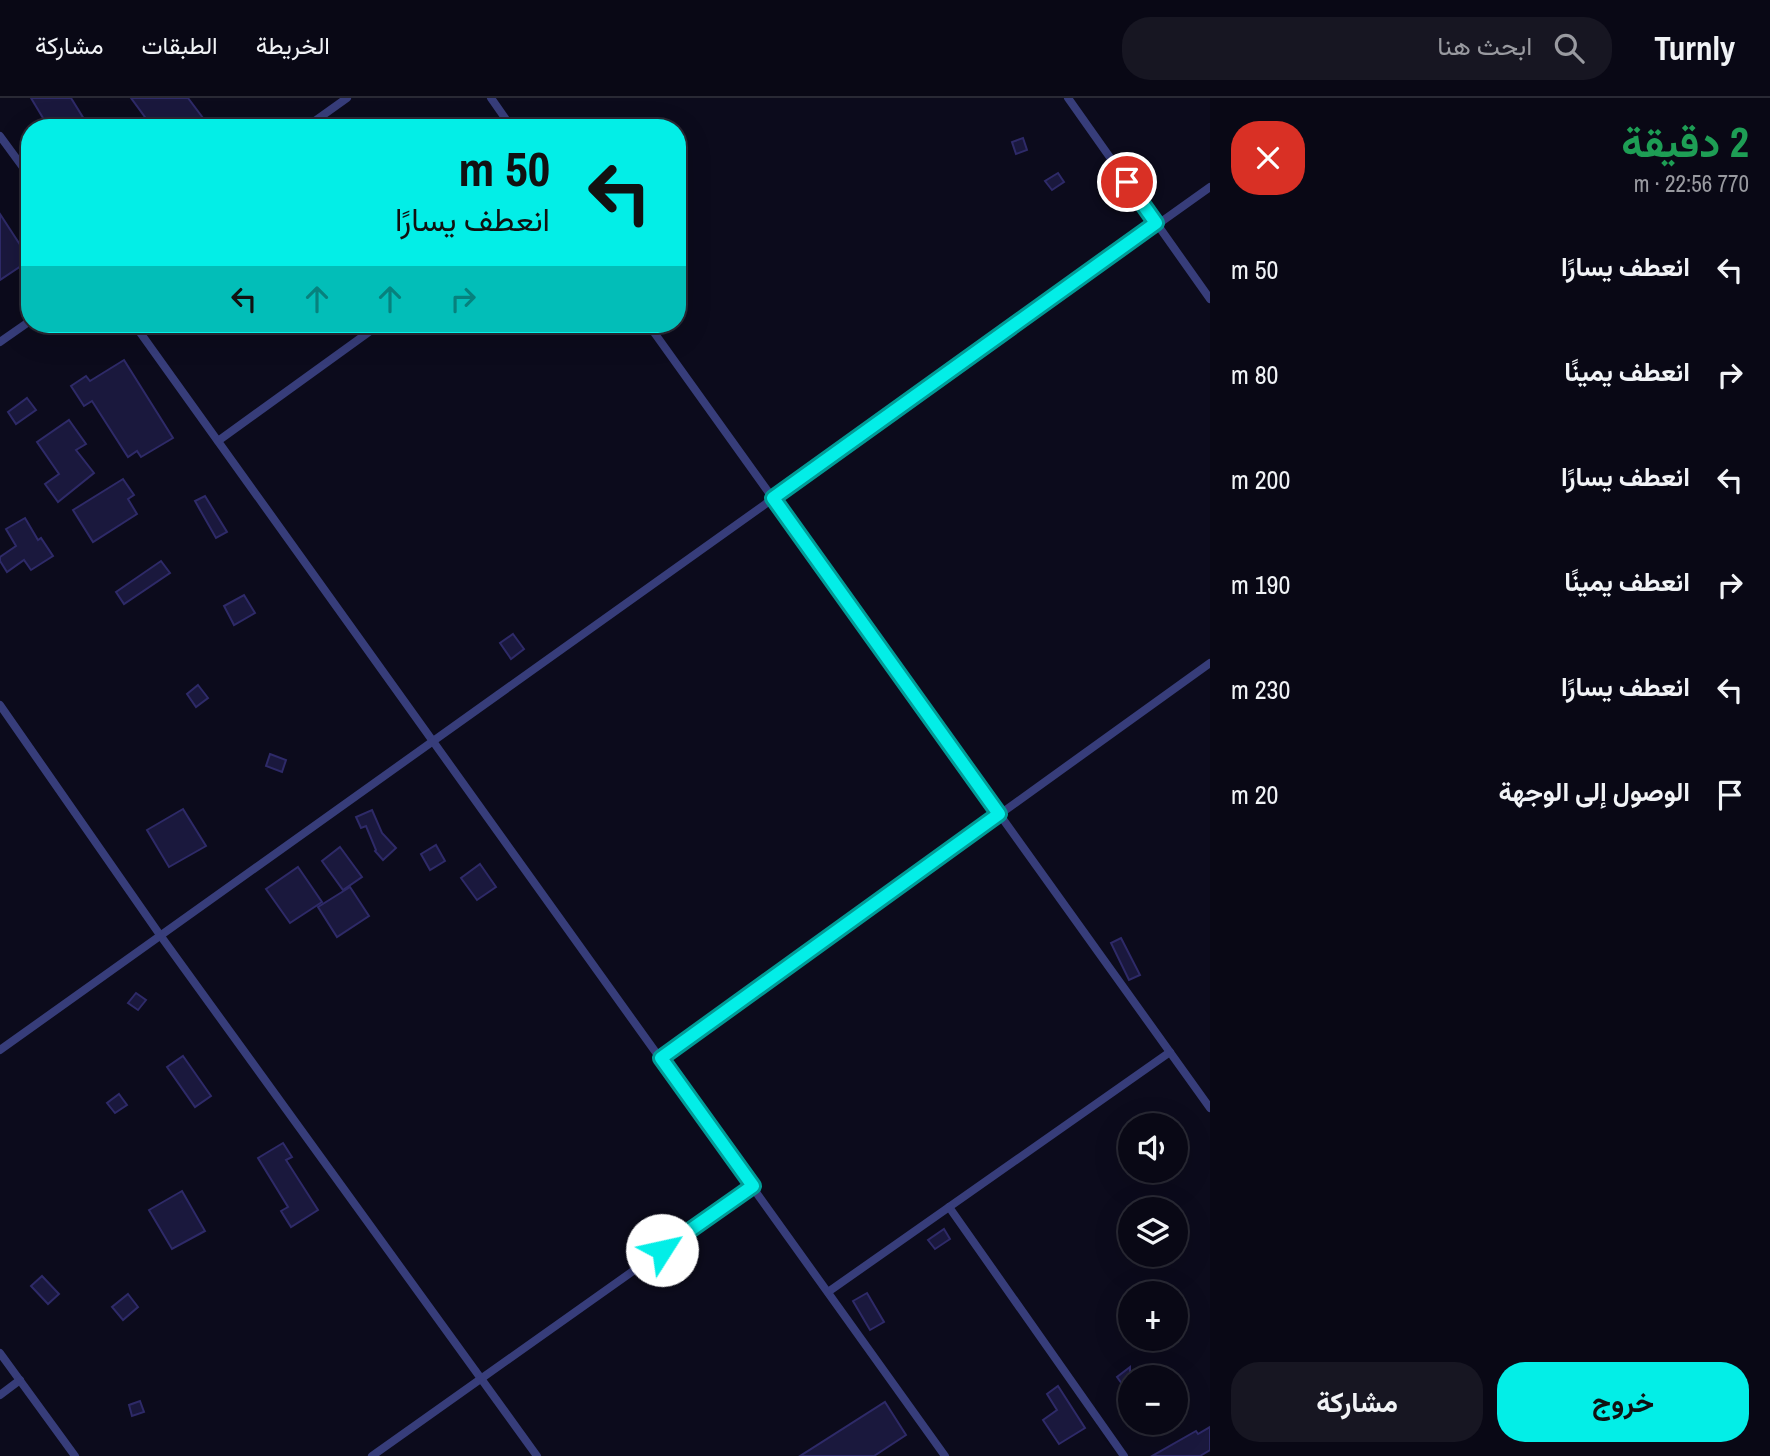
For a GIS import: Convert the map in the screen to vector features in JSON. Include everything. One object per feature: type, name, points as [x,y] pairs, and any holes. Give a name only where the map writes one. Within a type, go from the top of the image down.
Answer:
[{"type":"lane","points":[[317,119],[347,98]]},
{"type":"lane","points":[[491,98],[506,119]]},
{"type":"lane","points":[[1068,98],[1210,299]]},
{"type":"lane","points":[[0,136],[21,165]]},
{"type":"lane","points":[[0,1049],[1210,187]]},
{"type":"lane","points":[[0,342],[21,327]]},
{"type":"lane","points":[[140,333],[945,1456]]},
{"type":"lane","points":[[218,441],[368,333]]},
{"type":"lane","points":[[654,333],[1210,1108]]},
{"type":"lane","points":[[661,1058],[1210,663]]},
{"type":"lane","points":[[0,705],[160,935],[537,1456]]},
{"type":"lane","points":[[828,1292],[1170,1052]]},
{"type":"lane","points":[[372,1456],[753,1186]]},
{"type":"lane","points":[[949,1207],[1124,1456]]},
{"type":"lane","points":[[0,1353],[75,1456]]},
{"type":"lane","points":[[0,1395],[20,1380]]},
{"type":"building","points":[[31,98],[71,98],[84,119],[44,119]]},
{"type":"building","points":[[131,98],[188,98],[204,119],[146,119]]},
{"type":"building","points":[[1023,138],[1027,150],[1016,154],[1012,142]]},
{"type":"building","points":[[1058,173],[1064,182],[1052,190],[1045,181]]},
{"type":"building","points":[[0,214],[21,246],[21,266],[0,280]]},
{"type":"building","points":[[124,360],[173,438],[141,457],[137,451],[128,457],[92,401],[84,406],[71,386],[86,376],[90,381]]},
{"type":"building","points":[[27,398],[36,410],[16,424],[8,412]]},
{"type":"building","points":[[69,420],[86,444],[76,450],[94,473],[58,502],[45,484],[59,474],[37,442]]},
{"type":"building","points":[[123,479],[134,495],[128,499],[137,514],[93,542],[73,510]]},
{"type":"building","points":[[205,496],[227,532],[216,538],[195,501]]},
{"type":"building","points":[[25,518],[38,540],[41,538],[53,556],[31,570],[24,560],[7,572],[0,557],[16,546],[6,529]]},
{"type":"building","points":[[161,561],[170,573],[124,604],[116,592]]},
{"type":"building","points":[[244,595],[255,613],[234,625],[224,606]]},
{"type":"building","points":[[513,634],[524,649],[511,659],[500,643]]},
{"type":"building","points":[[198,685],[208,698],[196,707],[187,694]]},
{"type":"building","points":[[270,754],[286,760],[282,772],[266,766]]},
{"type":"building","points":[[183,809],[206,846],[169,867],[147,830]]},
{"type":"building","points":[[372,810],[382,833],[396,848],[383,860],[375,851],[366,826],[361,828],[356,817]]},
{"type":"building","points":[[436,845],[445,861],[430,870],[421,854]]},
{"type":"building","points":[[340,847],[362,877],[343,890],[322,861]]},
{"type":"building","points":[[480,864],[496,887],[477,900],[461,878]]},
{"type":"building","points":[[298,867],[322,902],[290,923],[266,889]]},
{"type":"building","points":[[350,887],[369,916],[337,937],[318,907]]},
{"type":"building","points":[[1121,938],[1140,975],[1129,980],[1111,943]]},
{"type":"building","points":[[136,993],[146,1000],[138,1010],[128,1003]]},
{"type":"building","points":[[183,1056],[211,1096],[195,1107],[167,1067]]},
{"type":"building","points":[[119,1094],[127,1105],[115,1113],[107,1103]]},
{"type":"building","points":[[283,1143],[292,1157],[286,1160],[318,1210],[291,1227],[281,1211],[288,1207],[258,1158]]},
{"type":"building","points":[[182,1191],[205,1231],[172,1249],[149,1210]]},
{"type":"building","points":[[944,1229],[950,1239],[935,1249],[928,1240]]},
{"type":"building","points":[[42,1276],[59,1294],[48,1304],[31,1286]]},
{"type":"building","points":[[867,1293],[884,1322],[870,1330],[853,1301]]},
{"type":"building","points":[[128,1294],[138,1307],[123,1320],[112,1307]]},
{"type":"building","points":[[1058,1386],[1085,1428],[1059,1444],[1043,1420],[1057,1410],[1047,1394]]},
{"type":"building","points":[[140,1401],[144,1412],[132,1416],[129,1405]]},
{"type":"building","points":[[885,1402],[906,1435],[874,1456],[800,1456]]},
{"type":"building","points":[[1210,1427],[1210,1450],[1200,1456],[1152,1456],[1196,1431],[1198,1434]]},
{"type":"route","points":[[662,1250],[753,1186],[661,1058],[999,814],[773,498],[1156,223],[1127,182]]}]
